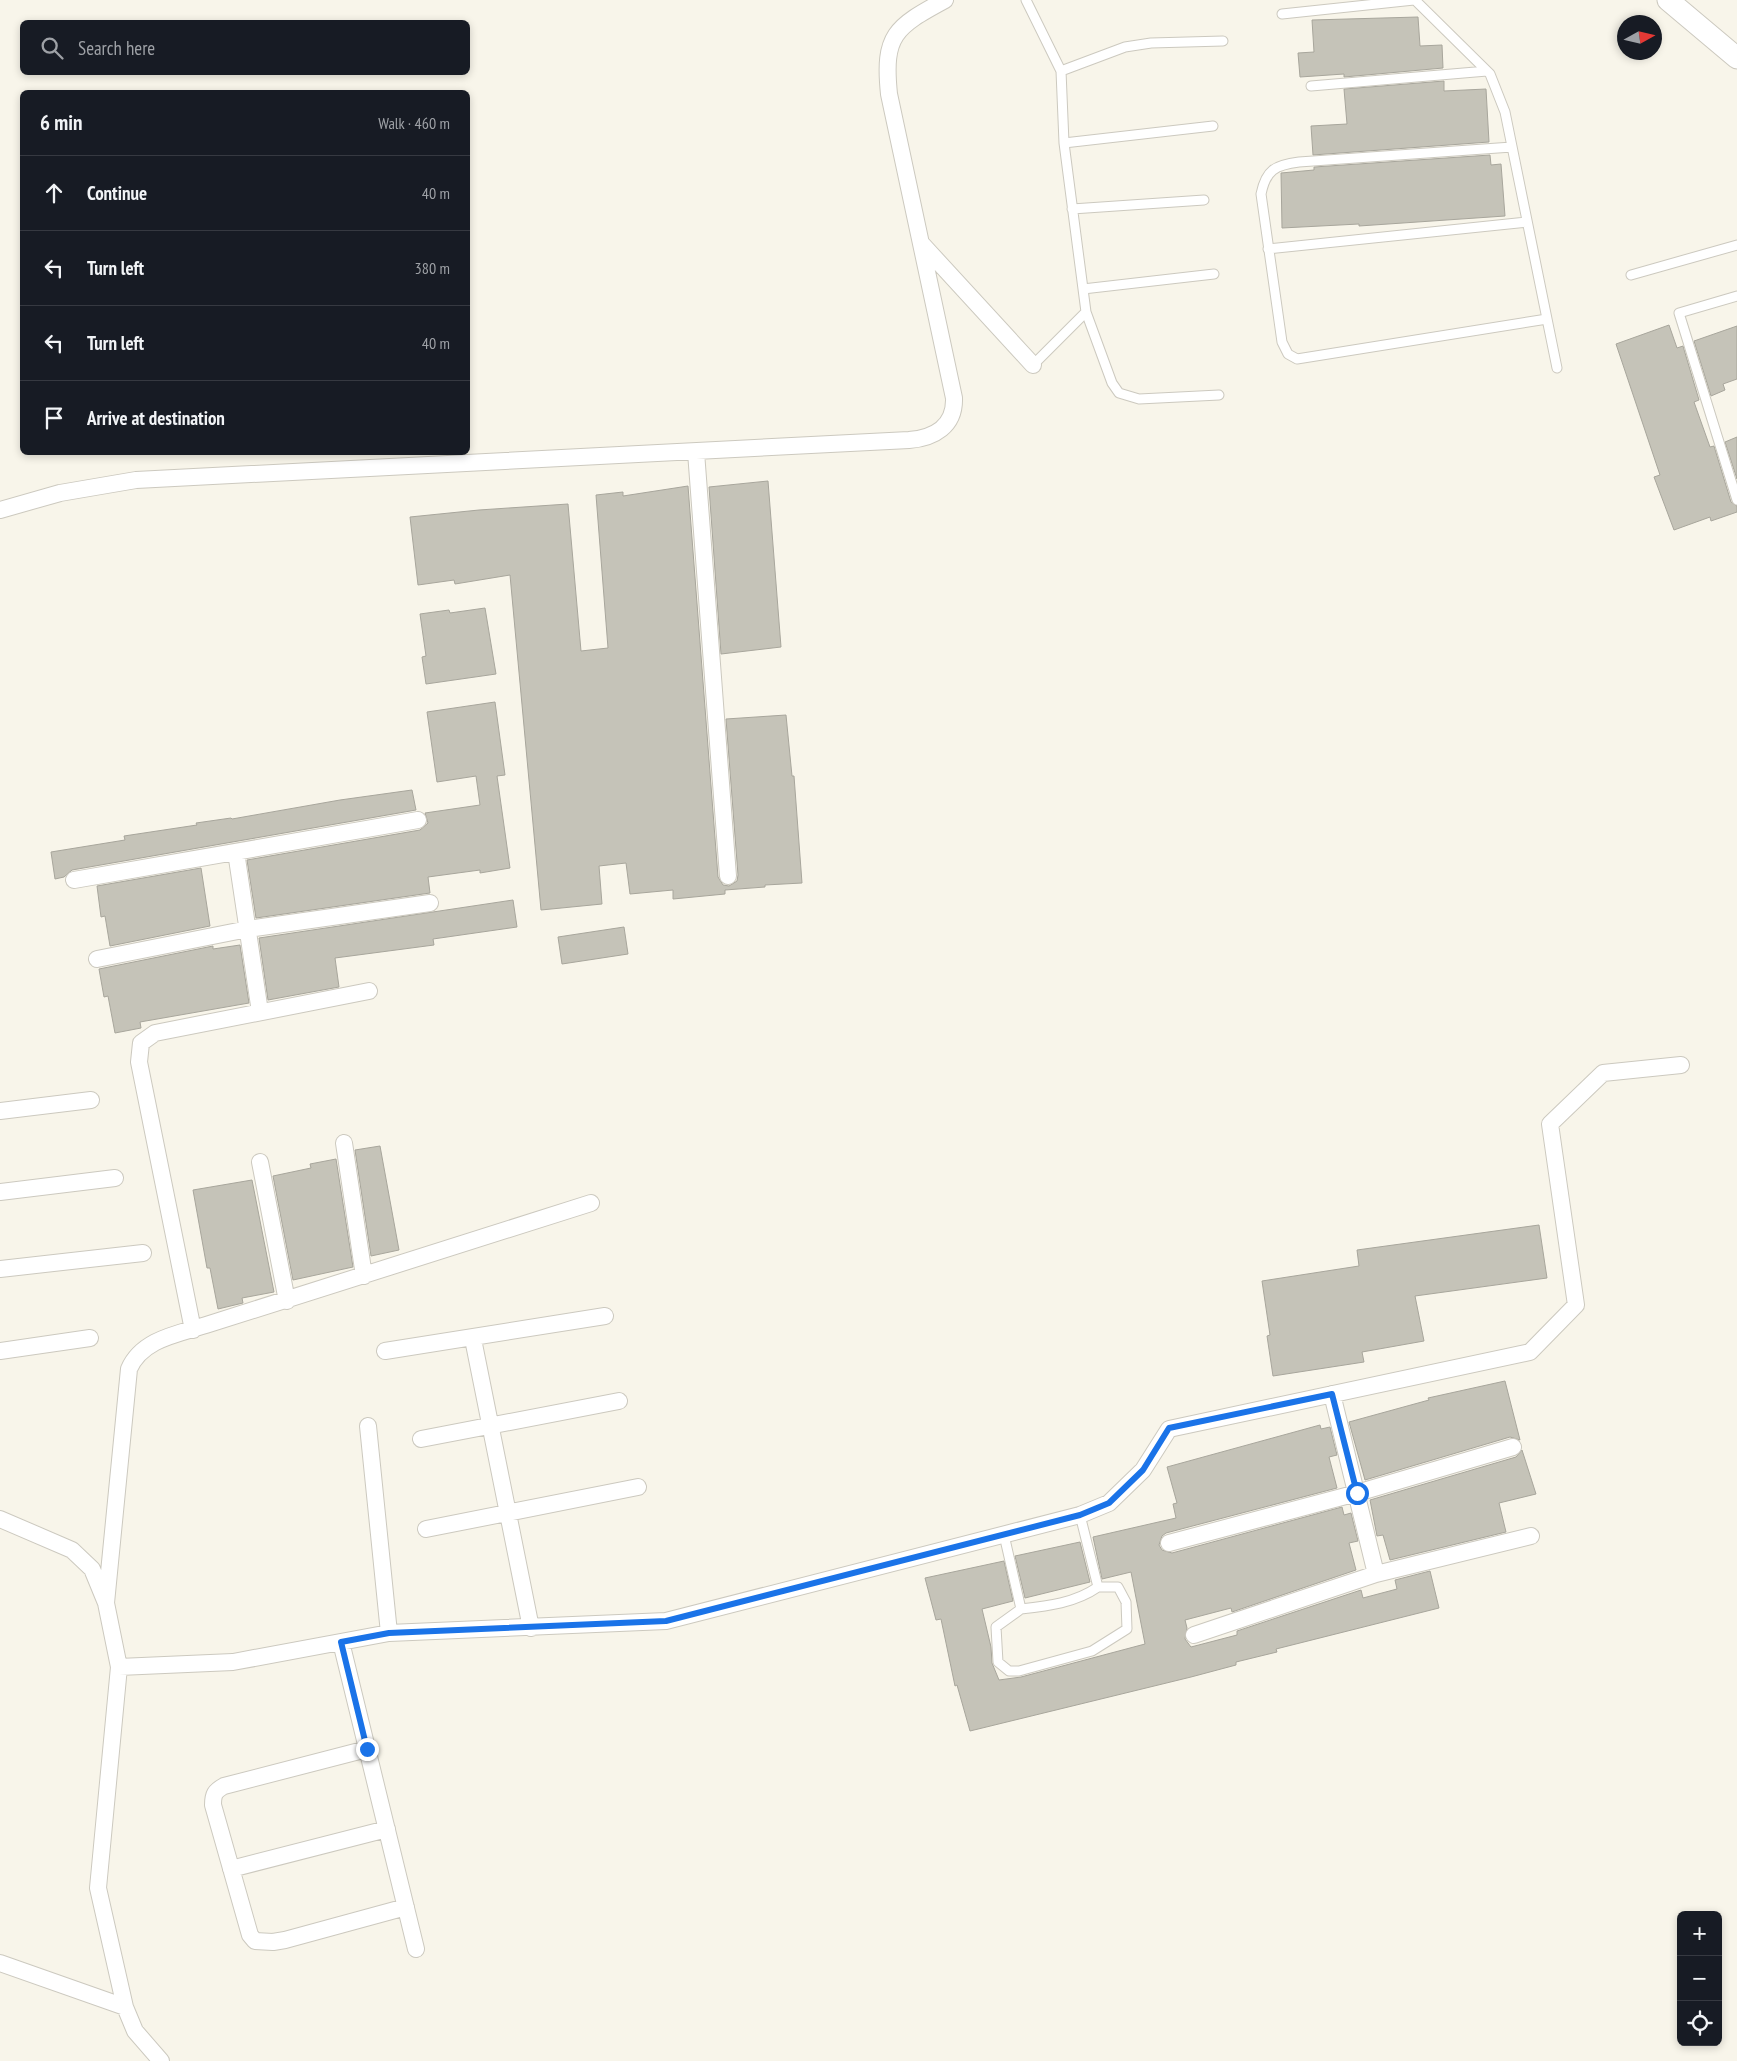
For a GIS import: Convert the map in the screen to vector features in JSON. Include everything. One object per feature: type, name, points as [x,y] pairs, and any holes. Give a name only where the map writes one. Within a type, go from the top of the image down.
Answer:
[{"type":"street","points":[[0,510],[60,493],[136,480],[923,439],[936,433],[950,421],[954,409],[954,398],[889,94],[887,72],[890,44],[902,27],[918,14],[945,0]]},
{"type":"street","points":[[1668,0],[1737,58]]},
{"type":"street","points":[[920,242],[1032,365]]},
{"type":"street","points":[[696,452],[728,876]]},
{"type":"street","points":[[74,880],[418,820]]},
{"type":"street","points":[[236,852],[260,1012]]},
{"type":"street","points":[[97,959],[248,929],[430,903]]},
{"type":"street","points":[[193,1330],[139,1062],[140,1043],[155,1033],[368,991]]},
{"type":"street","points":[[119,1668],[232,1662],[389,1633],[666,1621],[1080,1515],[1109,1503],[1143,1470],[1169,1428],[1530,1352],[1576,1305],[1550,1124],[1604,1073],[1681,1065]]},
{"type":"street","points":[[0,1111],[91,1100]]},
{"type":"street","points":[[344,1143],[364,1276]]},
{"type":"street","points":[[260,1162],[287,1301]]},
{"type":"street","points":[[0,1192],[115,1178]]},
{"type":"street","points":[[106,1603],[129,1369],[141,1350],[150,1344],[591,1203]]},
{"type":"street","points":[[0,1269],[143,1253]]},
{"type":"street","points":[[385,1351],[605,1316]]},
{"type":"street","points":[[0,1351],[90,1338]]},
{"type":"street","points":[[473,1338],[531,1628]]},
{"type":"street","points":[[1332,1394],[1376,1574]]},
{"type":"street","points":[[421,1439],[619,1401]]},
{"type":"street","points":[[368,1426],[389,1633]]},
{"type":"street","points":[[1169,1543],[1357,1493],[1513,1447]]},
{"type":"street","points":[[426,1529],[638,1487]]},
{"type":"street","points":[[0,1519],[72,1550],[92,1569],[106,1603],[119,1668],[98,1888],[125,2007],[135,2031],[162,2061]]},
{"type":"street","points":[[1194,1635],[1376,1574],[1531,1536]]},
{"type":"street","points":[[341,1642],[416,1949]]},
{"type":"street","points":[[367,1749],[216,1790],[213,1796],[213,1805],[250,1935],[255,1941],[268,1943],[286,1940],[406,1907]]},
{"type":"street","points":[[232,1869],[387,1829]]},
{"type":"street","points":[[0,1963],[125,2007]]},
{"type":"lane","points":[[1026,0],[1061,71],[1064,142],[1086,312],[1112,384],[1120,393],[1139,398],[1219,395]]},
{"type":"lane","points":[[1282,14],[1415,0],[1487,71],[1505,112],[1557,368]]},
{"type":"lane","points":[[1061,71],[1125,47],[1151,43],[1224,41]]},
{"type":"lane","points":[[1311,86],[1487,71]]},
{"type":"lane","points":[[1064,142],[1213,126]]},
{"type":"lane","points":[[1512,148],[1299,162],[1276,167],[1268,174],[1261,194],[1282,342],[1288,354],[1297,359],[1547,319]]},
{"type":"lane","points":[[1072,209],[1204,200]]},
{"type":"lane","points":[[1268,249],[1527,222]]},
{"type":"lane","points":[[1631,275],[1737,245]]},
{"type":"lane","points":[[1083,289],[1214,274]]},
{"type":"lane","points":[[1737,296],[1679,313],[1737,500]]},
{"type":"lane","points":[[1032,365],[1086,312]]},
{"type":"lane","points":[[1080,1515],[1098,1587]]},
{"type":"lane","points":[[1004,1535],[1021,1609]]},
{"type":"lane","points":[[1098,1587],[1118,1587],[1126,1602],[1127,1629],[1092,1651],[1019,1671],[1008,1671],[998,1662],[996,1627],[1021,1609],[1044,1607],[1083,1597],[1098,1587]]},
{"type":"building","points":[[1418,17],[1420,46],[1442,45],[1443,68],[1344,77],[1344,74],[1300,77],[1298,53],[1314,52],[1312,20]]},
{"type":"building","points":[[1444,81],[1444,91],[1486,89],[1489,142],[1313,155],[1311,126],[1347,124],[1344,89]]},
{"type":"building","points":[[1490,155],[1491,165],[1501,164],[1505,216],[1359,226],[1359,224],[1282,228],[1281,173],[1314,170],[1314,167]]},
{"type":"building","points":[[1669,325],[1677,348],[1683,346],[1699,400],[1694,402],[1710,447],[1714,446],[1731,502],[1737,506],[1737,512],[1711,521],[1710,517],[1674,530],[1654,477],[1660,475],[1616,344]]},
{"type":"building","points":[[1737,326],[1737,379],[1723,384],[1725,390],[1711,396],[1694,341]]},
{"type":"building","points":[[1737,437],[1737,479],[1725,442]]},
{"type":"building","points":[[768,481],[781,647],[721,654],[709,487]]},
{"type":"building","points":[[688,486],[718,877],[723,885],[729,886],[737,881],[738,875],[726,719],[786,715],[792,776],[794,776],[802,883],[765,885],[765,887],[725,890],[725,894],[673,899],[673,890],[630,894],[626,863],[599,866],[602,904],[541,910],[510,575],[455,584],[454,580],[418,585],[410,517],[568,504],[581,651],[608,648],[596,495],[623,492],[623,496]]},
{"type":"building","points":[[485,608],[496,674],[426,684],[422,657],[426,656],[420,614],[449,610],[450,613]]},
{"type":"building","points":[[495,702],[505,775],[497,776],[510,868],[480,873],[480,870],[428,877],[430,893],[256,918],[247,860],[420,830],[428,823],[425,813],[480,805],[476,776],[437,782],[427,712]]},
{"type":"building","points":[[412,790],[416,810],[72,870],[64,877],[55,879],[51,852],[125,840],[124,836],[197,825],[196,823]]},
{"type":"building","points":[[201,868],[210,926],[110,946],[105,916],[101,917],[97,886]]},
{"type":"building","points":[[513,900],[517,927],[433,939],[434,945],[335,958],[339,987],[268,1000],[259,938]]},
{"type":"building","points":[[624,927],[628,954],[562,964],[558,937]]},
{"type":"building","points":[[240,945],[249,1003],[140,1022],[141,1028],[115,1033],[108,996],[104,997],[99,969],[213,946],[213,949]]},
{"type":"building","points":[[380,1146],[399,1250],[371,1256],[355,1150]]},
{"type":"building","points":[[336,1159],[353,1267],[293,1280],[273,1176],[311,1168],[310,1164]]},
{"type":"building","points":[[252,1180],[274,1292],[242,1298],[243,1303],[218,1309],[210,1268],[207,1268],[193,1190]]},
{"type":"building","points":[[1539,1225],[1547,1278],[1415,1296],[1424,1341],[1362,1352],[1364,1362],[1273,1376],[1267,1336],[1270,1335],[1262,1281],[1359,1266],[1357,1250]]},
{"type":"building","points":[[1505,1381],[1520,1440],[1510,1437],[1365,1480],[1349,1422],[1429,1400],[1428,1398]]},
{"type":"building","points":[[1320,1425],[1321,1429],[1330,1427],[1337,1455],[1329,1457],[1337,1488],[1166,1533],[1162,1536],[1159,1545],[1162,1550],[1172,1553],[1342,1507],[1344,1515],[1351,1513],[1358,1541],[1349,1543],[1356,1570],[1232,1612],[1231,1608],[1185,1620],[1187,1628],[1185,1639],[1191,1647],[1237,1635],[1237,1631],[1361,1590],[1363,1598],[1397,1589],[1395,1580],[1430,1571],[1439,1608],[1276,1649],[1277,1652],[1236,1662],[1236,1665],[1191,1677],[970,1731],[957,1685],[955,1686],[941,1619],[936,1620],[925,1578],[1004,1561],[1013,1601],[982,1609],[991,1647],[992,1663],[999,1680],[1021,1677],[1145,1644],[1131,1572],[1102,1579],[1093,1537],[1176,1518],[1173,1504],[1177,1503],[1167,1467]]},
{"type":"building","points":[[1522,1450],[1536,1494],[1499,1503],[1506,1532],[1390,1560],[1383,1535],[1377,1536],[1370,1500],[1516,1457]]},
{"type":"building","points":[[1080,1542],[1090,1582],[1025,1598],[1015,1556]]},
{"type":"route","points":[[367,1749],[341,1642],[389,1633],[458,1632],[666,1621],[1080,1515],[1109,1503],[1143,1470],[1169,1428],[1332,1394],[1357,1493]]}]
